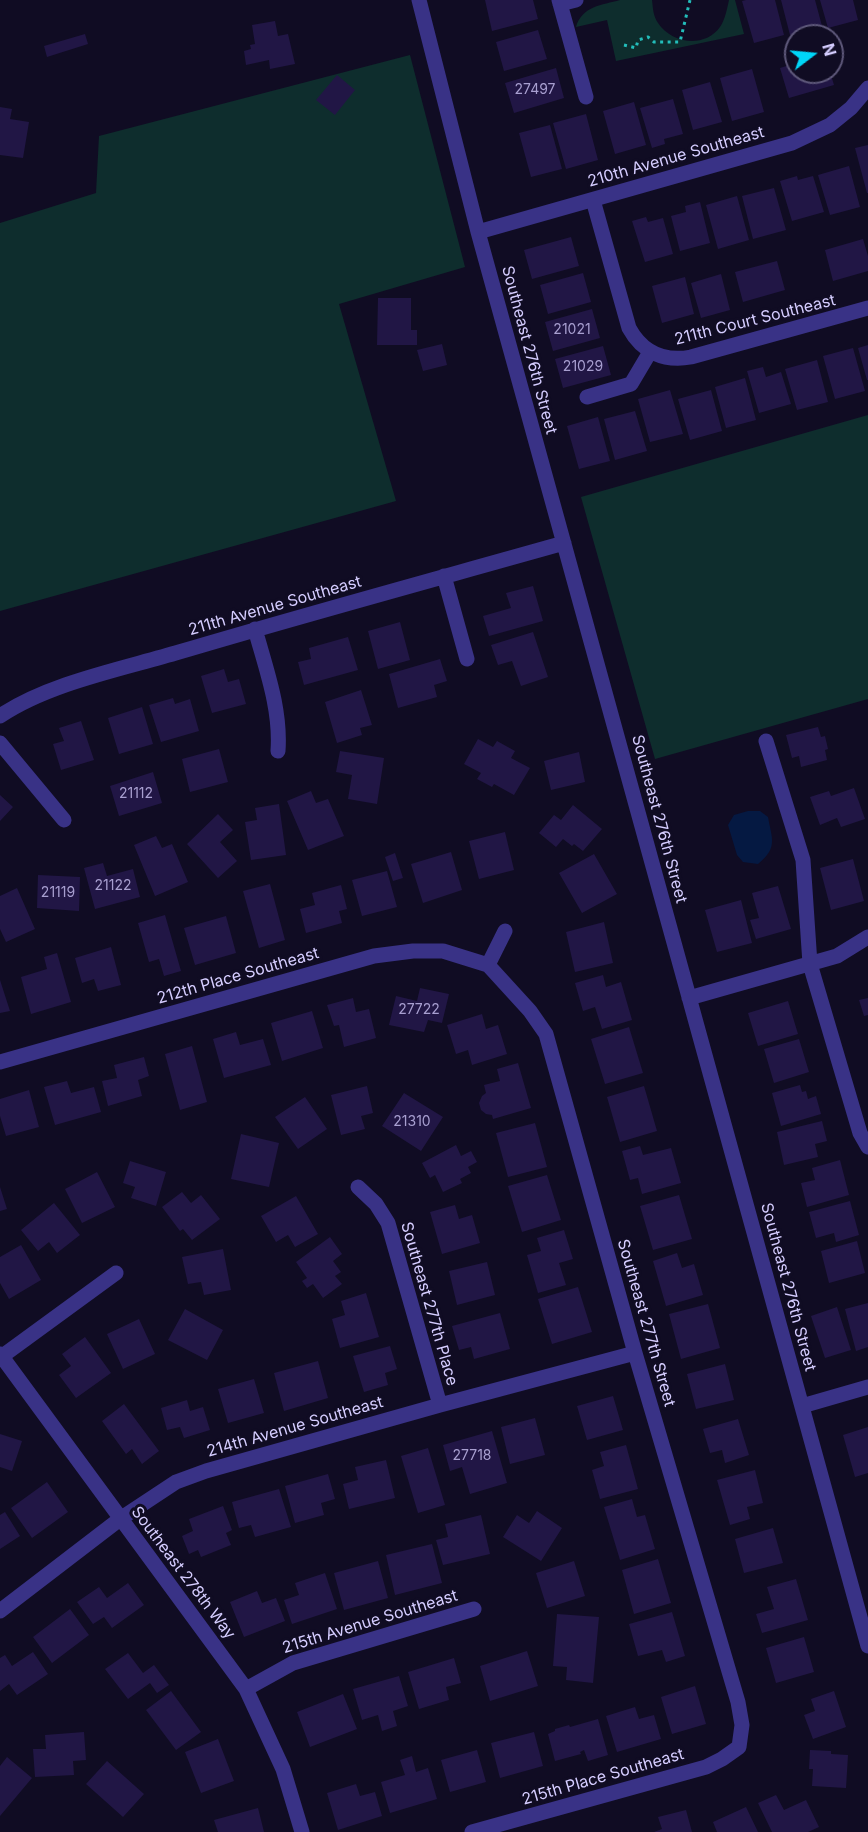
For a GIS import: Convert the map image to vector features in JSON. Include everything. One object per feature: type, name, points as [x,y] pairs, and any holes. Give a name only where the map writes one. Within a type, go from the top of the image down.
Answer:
[{"type":"street","name":"Southeast 276th Street","points":[[419,0],[478,232],[868,1646]]},
{"type":"street","points":[[576,0],[560,2],[586,97]]},
{"type":"street","name":"210th Avenue Southeast","points":[[478,232],[792,143],[830,125],[868,88]]},
{"type":"street","points":[[587,397],[631,384],[650,352],[634,338],[629,328],[593,200]]},
{"type":"street","name":"211th Court Southeast","points":[[650,352],[669,359],[691,357],[868,308]]},
{"type":"street","name":"211th Avenue Southeast","points":[[0,716],[11,708],[56,688],[255,629],[564,543]]},
{"type":"street","points":[[444,576],[467,659]]},
{"type":"street","points":[[255,629],[277,711],[278,751]]},
{"type":"street","points":[[766,741],[803,860],[810,964],[860,1133],[868,1147]]},
{"type":"street","points":[[0,743],[64,820]]},
{"type":"street","points":[[488,965],[506,931]]},
{"type":"street","points":[[690,998],[837,956],[868,937]]},
{"type":"street","name":"212th Place Southeast","points":[[0,1062],[374,956],[413,951],[443,951],[488,965]]},
{"type":"street","name":"Southeast 277th Street","points":[[488,965],[530,1011],[546,1034],[635,1353],[738,1702],[742,1725],[739,1747]]},
{"type":"street","name":"Southeast 277th Place","points":[[357,1187],[376,1204],[388,1223],[440,1405]]},
{"type":"street","points":[[1,1356],[116,1272]]},
{"type":"street","name":"214th Avenue Southeast","points":[[0,1611],[120,1519],[176,1482],[206,1471],[440,1405],[635,1353]]},
{"type":"street","name":"Southeast 278th Way","points":[[1,1356],[246,1689],[283,1769],[302,1832]]},
{"type":"street","points":[[802,1406],[868,1387]]},
{"type":"street","name":"215th Avenue Southeast","points":[[246,1689],[293,1663],[474,1609]]},
{"type":"street","name":"215th Place Southeast","points":[[472,1832],[706,1767],[722,1760],[739,1747]]},
{"type":"path","points":[[624,45],[636,48],[638,40],[648,38],[654,42],[680,42],[690,0]]},
{"type":"green space","points":[[620,0],[652,0],[655,18],[664,30],[679,39],[697,41],[713,34],[720,27],[729,0],[735,0],[744,34],[616,61],[607,20],[576,27],[588,11]]},
{"type":"green space","points":[[410,55],[465,267],[339,304],[396,501],[0,611],[0,223],[96,193],[99,136]]},
{"type":"green space","points":[[868,415],[868,699],[655,759],[581,497]]},
{"type":"water","points":[[748,811],[760,811],[768,817],[771,831],[771,848],[758,864],[743,862],[737,855],[728,825],[734,815]]},
{"type":"building","points":[[485,0],[533,0],[538,19],[492,31]]},
{"type":"building","points":[[775,0],[784,35],[754,43],[742,1]]},
{"type":"building","points":[[781,0],[815,0],[821,24],[787,24]]},
{"type":"building","points":[[820,0],[853,0],[858,20],[843,24],[827,24]]},
{"type":"building","points":[[275,21],[278,36],[288,34],[295,64],[270,69],[269,60],[246,65],[244,51],[251,49],[250,45],[255,44],[252,25]]},
{"type":"building","points":[[538,30],[547,59],[504,71],[496,42]]},
{"type":"building","points":[[85,34],[88,44],[47,57],[44,46]]},
{"type":"building","points":[[784,67],[784,81],[780,68]]},
{"type":"building","points":[[556,68],[564,98],[514,113],[505,83]]},
{"type":"building","points":[[752,69],[764,112],[732,121],[720,78]]},
{"type":"building","points":[[337,75],[355,90],[335,115],[316,100]]},
{"type":"building","points":[[710,82],[722,122],[693,130],[682,90]]},
{"type":"building","points":[[785,84],[834,85],[789,98]]},
{"type":"building","points":[[673,99],[683,134],[664,139],[665,144],[652,148],[640,108]]},
{"type":"building","points":[[634,102],[646,145],[615,154],[603,111]]},
{"type":"building","points":[[0,107],[12,109],[10,119],[29,122],[23,158],[0,155]]},
{"type":"building","points":[[586,114],[598,160],[566,169],[553,123]]},
{"type":"building","points":[[550,125],[562,169],[531,177],[519,133]]},
{"type":"building","points":[[868,145],[868,193],[867,193],[855,148]]},
{"type":"building","points":[[849,166],[860,207],[830,215],[818,175]]},
{"type":"building","points":[[797,176],[798,180],[813,176],[824,212],[792,221],[780,181]]},
{"type":"building","points":[[774,188],[786,230],[753,239],[742,196]]},
{"type":"building","points":[[737,196],[749,240],[718,249],[706,205]]},
{"type":"building","points":[[700,202],[710,243],[680,251],[671,216],[686,212],[685,206]]},
{"type":"building","points":[[646,217],[648,222],[663,218],[673,254],[645,262],[632,221]]},
{"type":"building","points":[[571,237],[579,266],[532,279],[524,250]]},
{"type":"building","points":[[863,239],[868,256],[868,271],[833,281],[825,250]]},
{"type":"building","points":[[777,261],[785,290],[743,302],[735,272]]},
{"type":"building","points":[[583,273],[591,302],[548,314],[540,285]]},
{"type":"building","points":[[721,274],[730,310],[701,318],[691,283]]},
{"type":"building","points":[[685,277],[694,314],[662,323],[652,286]]},
{"type":"building","points":[[378,298],[411,298],[411,330],[417,330],[417,345],[377,345]]},
{"type":"building","points":[[592,309],[600,338],[553,351],[545,322]]},
{"type":"building","points":[[442,344],[447,365],[423,371],[417,350]]},
{"type":"building","points":[[868,345],[868,380],[867,380],[858,348]]},
{"type":"building","points":[[603,346],[611,375],[563,388],[555,359]]},
{"type":"building","points":[[853,348],[865,391],[835,399],[823,356]]},
{"type":"building","points":[[817,360],[828,402],[797,410],[785,369]]},
{"type":"building","points":[[763,367],[766,377],[781,372],[791,404],[759,413],[747,371]]},
{"type":"building","points":[[745,378],[756,420],[726,428],[715,387]]},
{"type":"building","points":[[670,390],[683,434],[650,442],[638,399]]},
{"type":"building","points":[[711,390],[722,431],[690,440],[678,399]]},
{"type":"building","points":[[635,411],[647,451],[615,460],[604,419]]},
{"type":"building","points":[[598,417],[610,461],[579,469],[567,426]]},
{"type":"building","points":[[533,586],[543,621],[489,636],[483,616],[511,608],[506,593]]},
{"type":"building","points":[[400,622],[410,660],[378,669],[368,631]]},
{"type":"building","points":[[533,632],[548,677],[521,686],[512,661],[498,665],[491,645]]},
{"type":"building","points":[[348,637],[358,670],[304,685],[298,662],[311,659],[309,648]]},
{"type":"building","points":[[440,659],[447,681],[434,685],[437,697],[398,708],[389,674]]},
{"type":"building","points":[[224,669],[228,682],[239,679],[246,704],[212,713],[201,676]]},
{"type":"building","points":[[361,690],[372,725],[360,728],[362,735],[337,743],[325,702]]},
{"type":"building","points":[[173,698],[175,704],[190,699],[199,731],[161,742],[149,705]]},
{"type":"building","points":[[142,707],[153,744],[119,754],[108,718]]},
{"type":"building","points":[[81,721],[94,760],[61,770],[53,744],[64,741],[59,728]]},
{"type":"building","points":[[818,727],[821,737],[825,736],[828,749],[825,750],[827,760],[801,767],[799,756],[792,758],[786,735]]},
{"type":"building","points":[[478,739],[493,747],[497,741],[515,751],[511,758],[530,768],[514,795],[494,784],[492,787],[477,779],[481,773],[464,764]]},
{"type":"building","points":[[219,749],[228,782],[190,792],[182,759]]},
{"type":"building","points":[[340,751],[384,758],[377,804],[348,799],[352,775],[336,772]]},
{"type":"building","points":[[579,752],[585,782],[551,790],[544,761]]},
{"type":"building","points":[[153,772],[162,803],[119,816],[110,786]]},
{"type":"building","points":[[854,788],[865,819],[841,827],[837,818],[820,825],[810,797],[829,791],[831,796]]},
{"type":"building","points":[[311,791],[316,803],[328,799],[344,836],[308,850],[287,801]]},
{"type":"building","points":[[0,795],[13,807],[0,821]]},
{"type":"building","points":[[279,804],[286,855],[251,860],[245,822],[257,820],[255,808]]},
{"type":"building","points":[[573,805],[602,829],[583,851],[563,839],[556,847],[539,833],[554,815],[561,820]]},
{"type":"building","points":[[218,814],[233,830],[220,842],[237,861],[218,878],[187,844]]},
{"type":"building","points":[[505,832],[514,870],[479,879],[469,841]]},
{"type":"building","points":[[156,836],[162,848],[172,844],[188,882],[155,896],[134,845]]},
{"type":"building","points":[[451,852],[462,890],[423,903],[411,864]]},
{"type":"building","points":[[395,853],[403,878],[393,881],[385,857]]},
{"type":"building","points":[[594,854],[617,894],[582,913],[559,873]]},
{"type":"building","points":[[853,859],[864,901],[831,910],[820,868]]},
{"type":"building","points":[[103,863],[107,876],[133,869],[140,897],[95,909],[84,868]]},
{"type":"building","points":[[387,871],[397,907],[362,916],[352,880]]},
{"type":"building","points":[[38,875],[80,877],[79,911],[37,908]]},
{"type":"building","points":[[270,884],[285,940],[259,948],[243,891]]},
{"type":"building","points":[[341,885],[347,909],[339,911],[342,923],[306,933],[300,909],[315,905],[312,893]]},
{"type":"building","points":[[778,886],[791,929],[756,939],[750,920],[759,918],[752,893]]},
{"type":"building","points":[[17,888],[35,929],[6,942],[0,929],[0,896]]},
{"type":"building","points":[[741,900],[752,943],[717,952],[705,910]]},
{"type":"building","points":[[165,915],[181,971],[164,976],[159,959],[149,962],[138,923]]},
{"type":"building","points":[[226,916],[236,953],[195,965],[184,928]]},
{"type":"building","points":[[604,922],[613,963],[575,972],[566,932]]},
{"type":"building","points":[[111,947],[121,985],[98,991],[94,979],[82,983],[75,958]]},
{"type":"building","points":[[57,953],[71,1002],[31,1014],[21,977],[47,969],[44,957]]},
{"type":"building","points":[[603,975],[606,987],[621,982],[632,1020],[602,1029],[595,1007],[583,1011],[575,983]]},
{"type":"building","points":[[0,980],[10,1011],[0,1013]]},
{"type":"building","points":[[420,988],[449,994],[442,1023],[428,1020],[424,1032],[389,1025],[396,996],[417,1001]]},
{"type":"building","points":[[353,998],[356,1012],[369,1009],[376,1038],[344,1047],[339,1025],[334,1026],[327,1005]]},
{"type":"building","points":[[868,998],[868,1015],[864,1016],[859,1000]]},
{"type":"building","points":[[788,1001],[798,1034],[758,1046],[748,1013]]},
{"type":"building","points":[[312,1011],[323,1048],[282,1061],[271,1023]]},
{"type":"building","points":[[482,1014],[486,1029],[498,1025],[507,1054],[472,1065],[468,1050],[456,1054],[447,1025]]},
{"type":"building","points":[[629,1027],[643,1073],[605,1084],[591,1039]]},
{"type":"building","points":[[236,1032],[240,1045],[263,1039],[271,1065],[224,1078],[213,1039]]},
{"type":"building","points":[[799,1039],[809,1072],[774,1083],[764,1049]]},
{"type":"building","points":[[192,1046],[207,1102],[180,1110],[165,1054]]},
{"type":"building","points":[[144,1057],[149,1076],[138,1080],[142,1096],[108,1106],[102,1081],[117,1078],[114,1065]]},
{"type":"building","points":[[518,1063],[531,1108],[493,1119],[492,1115],[481,1110],[479,1103],[486,1093],[484,1085],[500,1081],[497,1069]]},
{"type":"building","points":[[67,1081],[71,1093],[94,1087],[101,1112],[55,1125],[44,1087]]},
{"type":"building","points":[[800,1085],[802,1092],[806,1091],[808,1099],[816,1096],[821,1114],[781,1126],[772,1093]]},
{"type":"building","points":[[367,1086],[373,1113],[361,1116],[365,1129],[341,1135],[331,1095]]},
{"type":"building","points":[[644,1086],[657,1131],[620,1142],[607,1097]]},
{"type":"building","points":[[29,1090],[39,1127],[6,1136],[0,1116],[0,1099]]},
{"type":"building","points":[[404,1093],[443,1117],[421,1151],[382,1126]]},
{"type":"building","points":[[305,1097],[327,1129],[298,1149],[275,1117]]},
{"type":"building","points":[[822,1121],[827,1141],[815,1144],[818,1157],[784,1165],[777,1132]]},
{"type":"building","points":[[535,1123],[547,1167],[508,1177],[496,1133]]},
{"type":"building","points":[[241,1134],[279,1143],[269,1187],[231,1179]]},
{"type":"building","points":[[456,1145],[461,1156],[471,1151],[477,1162],[468,1167],[471,1173],[460,1179],[462,1183],[443,1192],[435,1175],[430,1178],[422,1163]]},
{"type":"building","points":[[640,1146],[643,1155],[671,1148],[681,1183],[642,1194],[638,1178],[630,1180],[622,1151]]},
{"type":"building","points":[[840,1160],[849,1195],[807,1207],[801,1183],[815,1180],[812,1168]]},
{"type":"building","points":[[130,1161],[166,1172],[156,1206],[131,1198],[135,1187],[123,1183]]},
{"type":"building","points":[[97,1172],[115,1207],[82,1223],[65,1189]]},
{"type":"building","points":[[547,1175],[561,1220],[522,1232],[508,1186]]},
{"type":"building","points":[[0,1187],[7,1209],[0,1211]]},
{"type":"building","points":[[182,1192],[191,1203],[201,1195],[220,1219],[192,1240],[183,1229],[180,1231],[162,1207]]},
{"type":"building","points":[[679,1195],[692,1239],[653,1250],[640,1206]]},
{"type":"building","points":[[296,1196],[318,1234],[295,1247],[288,1235],[276,1242],[261,1216]]},
{"type":"building","points":[[850,1201],[859,1235],[836,1242],[834,1233],[816,1238],[809,1212]]},
{"type":"building","points":[[54,1203],[80,1235],[57,1253],[49,1242],[38,1251],[21,1230]]},
{"type":"building","points":[[455,1205],[459,1219],[472,1215],[480,1243],[442,1254],[430,1212]]},
{"type":"building","points":[[564,1230],[573,1259],[559,1263],[566,1285],[538,1293],[527,1255],[541,1251],[537,1238]]},
{"type":"building","points":[[330,1237],[342,1254],[333,1261],[341,1272],[335,1276],[342,1284],[323,1298],[313,1284],[307,1288],[302,1281],[307,1278],[296,1262]]},
{"type":"building","points":[[857,1241],[865,1273],[829,1283],[821,1251]]},
{"type":"building","points":[[21,1245],[41,1280],[9,1299],[0,1283],[0,1257]]},
{"type":"building","points":[[223,1249],[231,1290],[204,1295],[201,1282],[188,1284],[182,1257]]},
{"type":"building","points":[[677,1253],[682,1268],[694,1264],[703,1295],[666,1306],[653,1261]]},
{"type":"building","points":[[487,1262],[495,1295],[457,1305],[449,1271]]},
{"type":"building","points":[[578,1287],[592,1332],[552,1344],[538,1299]]},
{"type":"building","points":[[366,1293],[379,1337],[340,1348],[332,1319],[345,1315],[341,1301]]},
{"type":"building","points":[[868,1303],[868,1347],[856,1351],[845,1309]]},
{"type":"building","points":[[708,1304],[720,1348],[681,1359],[669,1314]]},
{"type":"building","points":[[837,1307],[851,1350],[825,1358],[811,1316]]},
{"type":"building","points":[[185,1309],[223,1330],[207,1360],[168,1340]]},
{"type":"building","points":[[500,1313],[510,1349],[474,1359],[471,1347],[459,1350],[452,1326]]},
{"type":"building","points":[[139,1319],[155,1354],[123,1369],[107,1334]]},
{"type":"building","points":[[85,1337],[111,1373],[76,1398],[59,1375],[71,1366],[62,1354]]},
{"type":"building","points":[[390,1346],[397,1369],[385,1373],[388,1385],[364,1392],[353,1356]]},
{"type":"building","points":[[318,1361],[328,1398],[284,1411],[274,1373]]},
{"type":"building","points":[[725,1364],[734,1400],[696,1409],[687,1374]]},
{"type":"building","points":[[254,1379],[264,1413],[228,1423],[218,1389]]},
{"type":"building","points":[[613,1396],[623,1430],[587,1440],[577,1406]]},
{"type":"building","points":[[187,1400],[190,1411],[203,1407],[210,1430],[184,1438],[180,1427],[167,1430],[161,1408]]},
{"type":"building","points":[[124,1404],[159,1451],[142,1464],[132,1449],[126,1454],[102,1421]]},
{"type":"building","points":[[535,1418],[545,1455],[510,1464],[501,1427]]},
{"type":"building","points":[[738,1419],[749,1455],[725,1463],[722,1450],[710,1453],[703,1429]]},
{"type":"building","points":[[868,1427],[868,1473],[855,1477],[843,1435]]},
{"type":"building","points":[[492,1431],[507,1483],[470,1494],[462,1467],[450,1471],[443,1445]]},
{"type":"building","points":[[0,1434],[22,1441],[12,1471],[0,1467]]},
{"type":"building","points":[[626,1445],[638,1489],[600,1499],[592,1470],[604,1466],[600,1452]]},
{"type":"building","points":[[428,1448],[445,1505],[418,1513],[401,1456]]},
{"type":"building","points":[[386,1460],[395,1498],[349,1509],[343,1484],[358,1480],[355,1467]]},
{"type":"building","points":[[755,1470],[763,1503],[747,1507],[750,1519],[730,1525],[717,1480]]},
{"type":"building","points":[[328,1474],[335,1499],[321,1503],[324,1515],[295,1523],[285,1486]]},
{"type":"building","points":[[47,1482],[68,1512],[32,1538],[11,1508]]},
{"type":"building","points":[[279,1489],[291,1527],[255,1537],[251,1525],[239,1528],[232,1502]]},
{"type":"building","points":[[632,1499],[637,1517],[645,1515],[655,1549],[620,1560],[604,1507]]},
{"type":"building","points":[[223,1506],[232,1530],[226,1533],[231,1545],[201,1557],[198,1550],[189,1554],[182,1536],[193,1531],[189,1519]]},
{"type":"building","points":[[537,1511],[562,1528],[541,1561],[503,1537],[517,1515],[529,1523]]},
{"type":"building","points":[[5,1512],[20,1536],[0,1549],[0,1515]]},
{"type":"building","points":[[481,1515],[490,1554],[443,1565],[436,1540],[448,1537],[445,1524]]},
{"type":"building","points":[[773,1528],[783,1563],[744,1573],[735,1539]]},
{"type":"building","points":[[432,1544],[442,1583],[395,1595],[386,1555]]},
{"type":"building","points":[[658,1559],[671,1603],[634,1614],[622,1570]]},
{"type":"building","points":[[378,1561],[388,1598],[344,1610],[334,1573]]},
{"type":"building","points":[[574,1561],[585,1596],[547,1608],[536,1573]]},
{"type":"building","points":[[325,1573],[337,1609],[292,1624],[284,1600],[299,1595],[295,1583]]},
{"type":"building","points":[[796,1579],[808,1620],[762,1633],[756,1614],[774,1609],[767,1587]]},
{"type":"building","points":[[128,1583],[144,1605],[112,1628],[104,1617],[93,1624],[77,1602],[99,1587],[107,1598]]},
{"type":"building","points":[[257,1591],[262,1603],[276,1598],[285,1621],[244,1637],[230,1602]]},
{"type":"building","points":[[70,1609],[89,1635],[52,1663],[33,1637]]},
{"type":"building","points":[[672,1612],[685,1656],[666,1662],[662,1650],[638,1656],[629,1624]]},
{"type":"building","points":[[557,1614],[599,1617],[593,1683],[566,1680],[567,1667],[553,1666]]},
{"type":"building","points":[[804,1637],[814,1672],[776,1683],[766,1648]]},
{"type":"building","points":[[527,1651],[538,1686],[490,1701],[480,1666]]},
{"type":"building","points":[[33,1652],[48,1674],[17,1695],[9,1684],[0,1691],[0,1658],[5,1655],[12,1666]]},
{"type":"building","points":[[128,1653],[143,1673],[154,1665],[169,1685],[157,1693],[150,1683],[128,1699],[105,1669]]},
{"type":"building","points":[[454,1658],[461,1683],[446,1687],[449,1700],[419,1709],[408,1672]]},
{"type":"building","points":[[399,1676],[408,1706],[393,1711],[397,1726],[382,1731],[378,1715],[362,1720],[353,1689]]},
{"type":"building","points":[[695,1686],[706,1724],[672,1734],[661,1697]]},
{"type":"building","points":[[171,1691],[201,1732],[176,1750],[146,1710]]},
{"type":"building","points":[[834,1691],[846,1727],[813,1739],[804,1715],[815,1711],[811,1699]]},
{"type":"building","points":[[343,1694],[357,1729],[310,1747],[297,1712]]},
{"type":"building","points":[[635,1707],[639,1719],[654,1715],[661,1739],[617,1752],[606,1716]]},
{"type":"building","points":[[598,1719],[608,1755],[588,1761],[584,1750],[580,1752],[581,1754],[555,1761],[548,1734],[555,1729]]},
{"type":"building","points":[[84,1732],[86,1760],[73,1761],[74,1775],[35,1777],[33,1749],[46,1749],[45,1735]]},
{"type":"building","points":[[534,1732],[543,1766],[500,1778],[491,1743]]},
{"type":"building","points":[[218,1739],[234,1781],[201,1793],[185,1752]]},
{"type":"building","points":[[477,1750],[486,1782],[450,1792],[441,1760]]},
{"type":"building","points":[[810,1750],[848,1755],[846,1788],[812,1786],[813,1769],[809,1769]]},
{"type":"building","points":[[412,1756],[416,1772],[428,1768],[437,1799],[390,1813],[381,1782],[405,1775],[400,1760]]},
{"type":"building","points":[[7,1757],[32,1778],[0,1816],[0,1766]]},
{"type":"building","points":[[107,1761],[144,1794],[123,1817],[86,1784]]},
{"type":"building","points":[[356,1784],[360,1796],[375,1792],[382,1816],[338,1830],[327,1793]]},
{"type":"building","points":[[776,1795],[784,1810],[806,1800],[819,1827],[808,1832],[772,1832],[758,1803]]},
{"type":"building","points":[[746,1807],[758,1832],[717,1832],[713,1822]]},
{"type":"building","points":[[258,1808],[264,1832],[218,1832],[214,1820]]},
{"type":"building","points":[[686,1810],[692,1832],[654,1832],[662,1829],[658,1817]]}]
